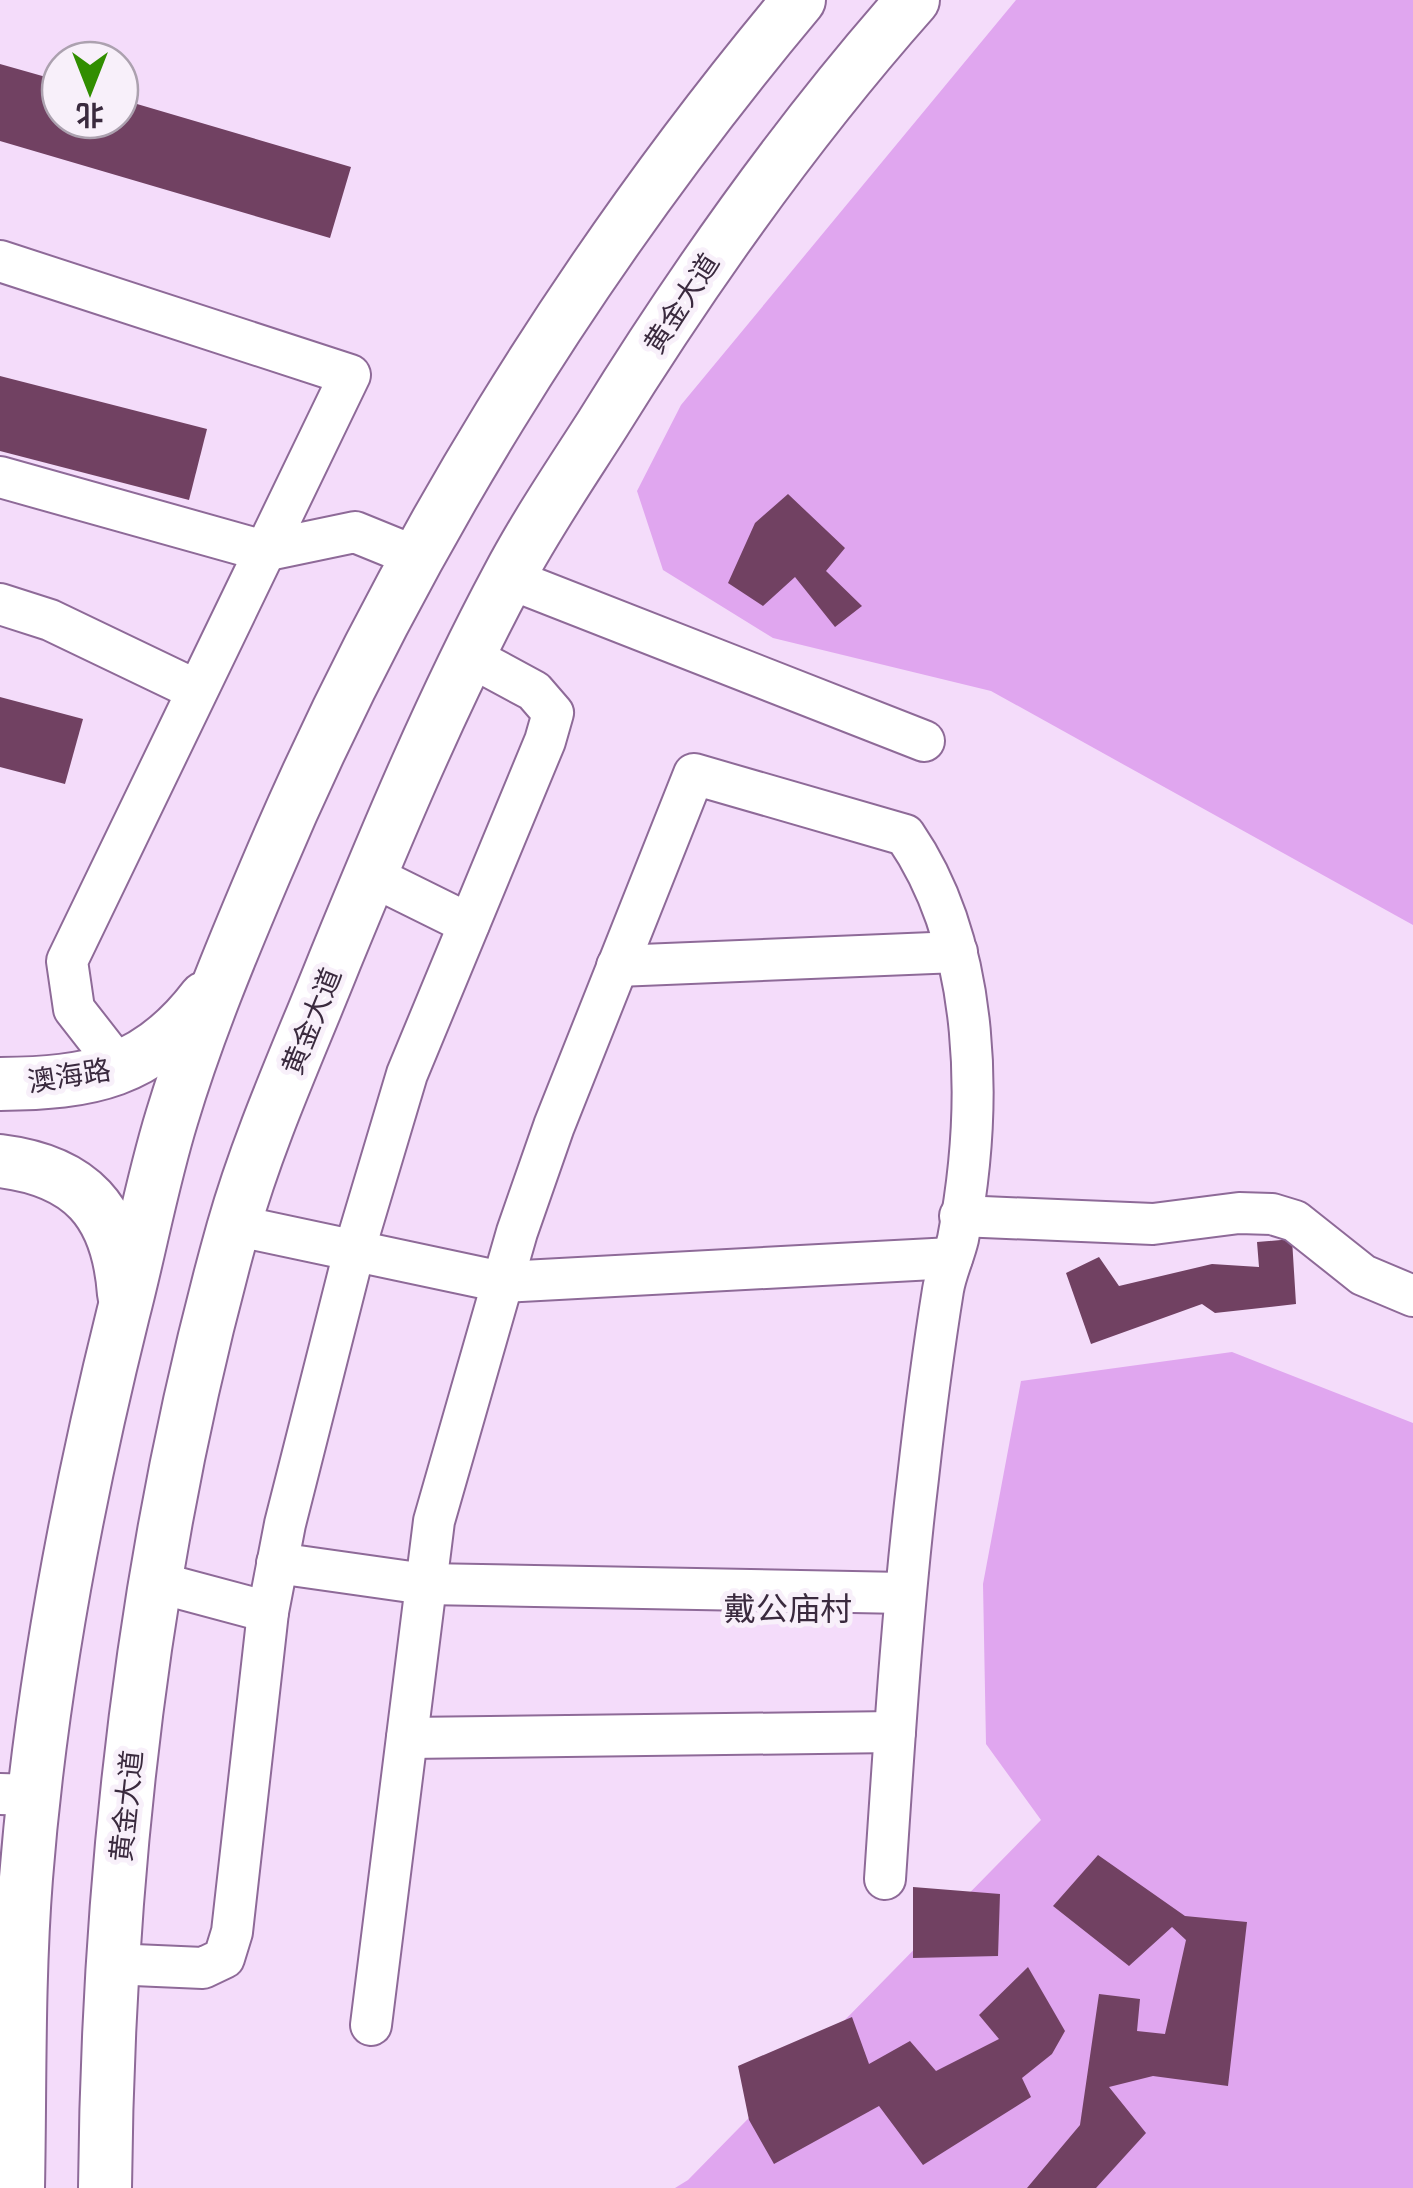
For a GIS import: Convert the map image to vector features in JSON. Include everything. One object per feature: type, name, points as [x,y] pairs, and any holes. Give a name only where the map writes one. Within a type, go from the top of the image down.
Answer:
[{"type":"main road","points":[[18,2188],[26,1880],[18,1794],[94,1431],[172,1116],[221,976],[331,724],[418,558],[562,322],[700,128],[799,0]]},
{"type":"main road","name":"黄金大道","points":[[105,2188],[111,1964],[124,1814],[156,1582],[176,1470],[234,1226],[271,1120],[370,875],[508,578],[706,263],[768,175],[913,0]]},
{"type":"main road","name":"澳海路","points":[[0,1084],[51,1083],[143,1059],[184,1025],[221,976]]},
{"type":"main road","points":[[0,1161],[65,1176],[90,1199],[118,1251],[125,1308]]},
{"type":"street","points":[[0,261],[350,375],[67,961],[74,1009],[120,1068]]},
{"type":"street","points":[[0,477],[264,550],[355,532],[418,558]]},
{"type":"street","points":[[508,578],[924,741]]},
{"type":"street","points":[[0,604],[50,620],[196,690]]},
{"type":"street","points":[[111,1964],[203,1968],[224,1958],[234,1917],[268,1612],[355,1248],[406,1074],[546,741],[552,713],[534,692],[469,656]]},
{"type":"street","points":[[371,2024],[434,1521],[502,1282],[554,1126],[694,774],[905,835],[939,895],[966,988],[971,1071],[960,1216],[928,1391],[904,1593],[885,1880]]},
{"type":"street","points":[[370,875],[469,924]]},
{"type":"street","points":[[617,966],[957,952]]},
{"type":"street","points":[[960,1216],[1153,1224],[1239,1212],[1272,1214],[1296,1221],[1363,1275],[1413,1296]]},
{"type":"street","points":[[234,1226],[355,1248],[502,1282],[952,1258]]},
{"type":"street","points":[[278,1562],[425,1584],[904,1593]]},
{"type":"street","points":[[156,1582],[268,1612]]},
{"type":"street","points":[[406,1738],[894,1732]]},
{"type":"shaded area","points":[[1016,0],[1413,0],[1413,925],[991,691],[773,638],[663,570],[637,491],[681,405]]},
{"type":"shaded area","points":[[1232,1352],[1413,1423],[1413,2188],[675,2188],[688,2180],[1041,1820],[986,1744],[983,1584],[1021,1381]]},
{"type":"building","points":[[0,64],[40,75],[40,140],[140,140],[140,105],[351,167],[330,238],[0,141]]},
{"type":"building","points":[[0,376],[207,429],[189,500],[0,451]]},
{"type":"building","points":[[788,494],[845,548],[826,571],[862,606],[835,627],[795,577],[763,606],[728,583],[755,523]]},
{"type":"building","points":[[0,697],[83,719],[65,784],[0,767]]},
{"type":"building","points":[[1292,1239],[1296,1304],[1215,1313],[1202,1304],[1091,1344],[1066,1273],[1099,1257],[1119,1286],[1212,1264],[1259,1267],[1257,1242]]},
{"type":"building","points":[[1098,1855],[1185,1916],[1247,1922],[1228,2086],[1153,2076],[1109,2087],[1146,2133],[1096,2188],[1027,2188],[1080,2125],[1099,1994],[1140,1999],[1137,2031],[1165,2034],[1186,1940],[1172,1927],[1129,1966],[1053,1906]]},
{"type":"building","points":[[913,1887],[1000,1894],[998,1956],[913,1958]]},
{"type":"building","points":[[1028,1967],[1065,2031],[1052,2054],[1022,2078],[1031,2097],[923,2165],[879,2106],[774,2164],[749,2120],[738,2066],[852,2017],[869,2064],[910,2041],[936,2071],[999,2039],[979,2015]]},
{"type":"district","name":"戴公庙村","points":[[788,1608]]}]
